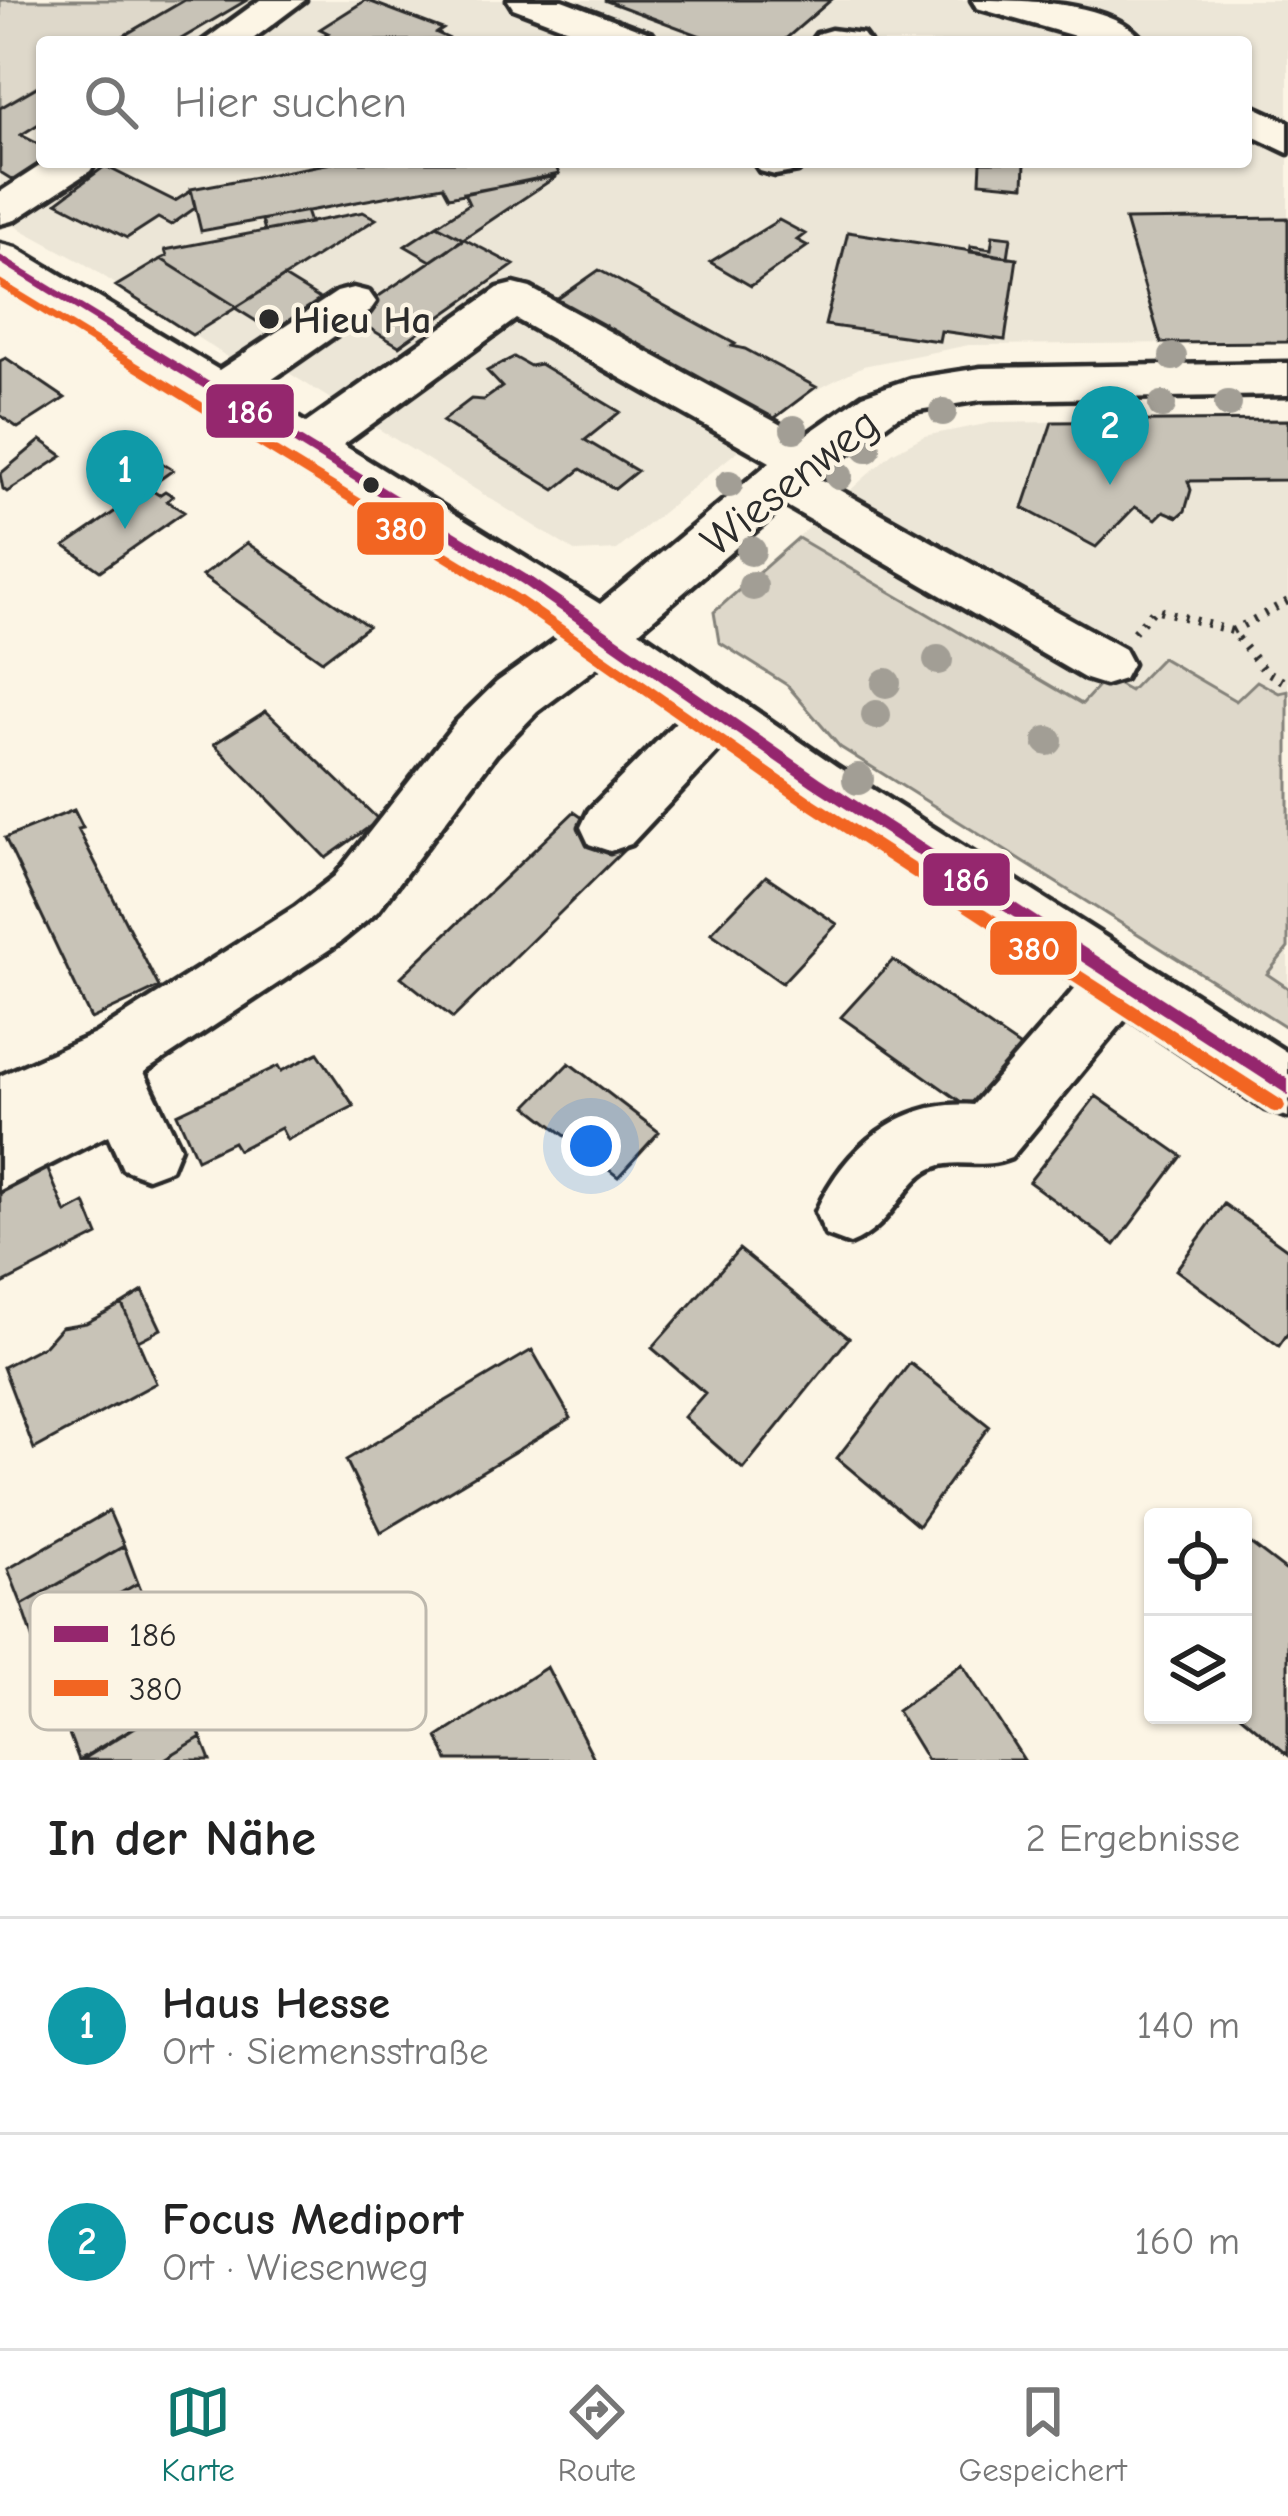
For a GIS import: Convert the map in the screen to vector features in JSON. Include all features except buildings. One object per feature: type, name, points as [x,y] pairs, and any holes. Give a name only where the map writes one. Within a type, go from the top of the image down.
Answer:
[{"type":"street","points":[[231,36],[286,0]]},
{"type":"street","points":[[526,0],[617,36]]},
{"type":"street","points":[[991,0],[1099,27],[1114,36]]},
{"type":"street","points":[[1252,119],[1288,140]]},
{"type":"street","points":[[0,212],[66,168]]},
{"type":"street","points":[[11,276],[308,446],[602,633],[1288,1088]]},
{"type":"street","points":[[308,446],[514,298],[1105,664]]},
{"type":"street","points":[[218,394],[353,302]]},
{"type":"street","name":"Wiesenweg","points":[[0,1106],[118,1054],[317,925],[356,894],[476,738],[503,711],[793,470],[880,406],[948,387],[1288,379]]},
{"type":"street","points":[[610,827],[719,713]]},
{"type":"street","points":[[850,1212],[898,1154],[916,1140],[951,1132],[988,1137],[1120,979]]},
{"type":"street","points":[[0,1159],[123,1094],[147,1147]]},
{"type":"path","points":[[1232,631],[1288,601]]},
{"type":"path","points":[[1105,664],[1155,609],[1232,631],[1264,670],[1288,684]]},
{"type":"shaded area","points":[[0,0],[185,0],[123,36],[36,36],[36,87],[0,108]]},
{"type":"shaded area","points":[[185,0],[1288,0],[1288,342],[969,345],[863,366],[803,397],[617,550],[576,552],[276,365],[258,377],[85,264],[0,218],[0,108],[36,87],[36,168],[1252,168],[1252,36],[123,36]]},
{"type":"shaded area","points":[[1288,419],[1288,1028],[840,747],[787,685],[719,642],[714,612],[892,453],[924,436],[991,423]]},
{"type":"shaded area","points":[[798,538],[1082,704],[1106,678],[1130,691],[1162,658],[1236,701],[1257,681],[1279,693],[1288,691],[1288,948],[1267,974],[1288,988],[1288,1028],[840,747],[787,685],[719,642],[714,612]]},
{"type":"transit line","name":"186","points":[[0,258],[527,581],[816,782],[1288,1088]]},
{"type":"transit line","name":"380","points":[[0,283],[516,599],[805,800],[1277,1106]]},
{"type":"place","name":"Hieu Ha","points":[[269,319]]},
{"type":"place","name":"Focus Mediport","points":[[1110,485]]},
{"type":"place","name":"Haus Hesse","points":[[125,529]]}]
